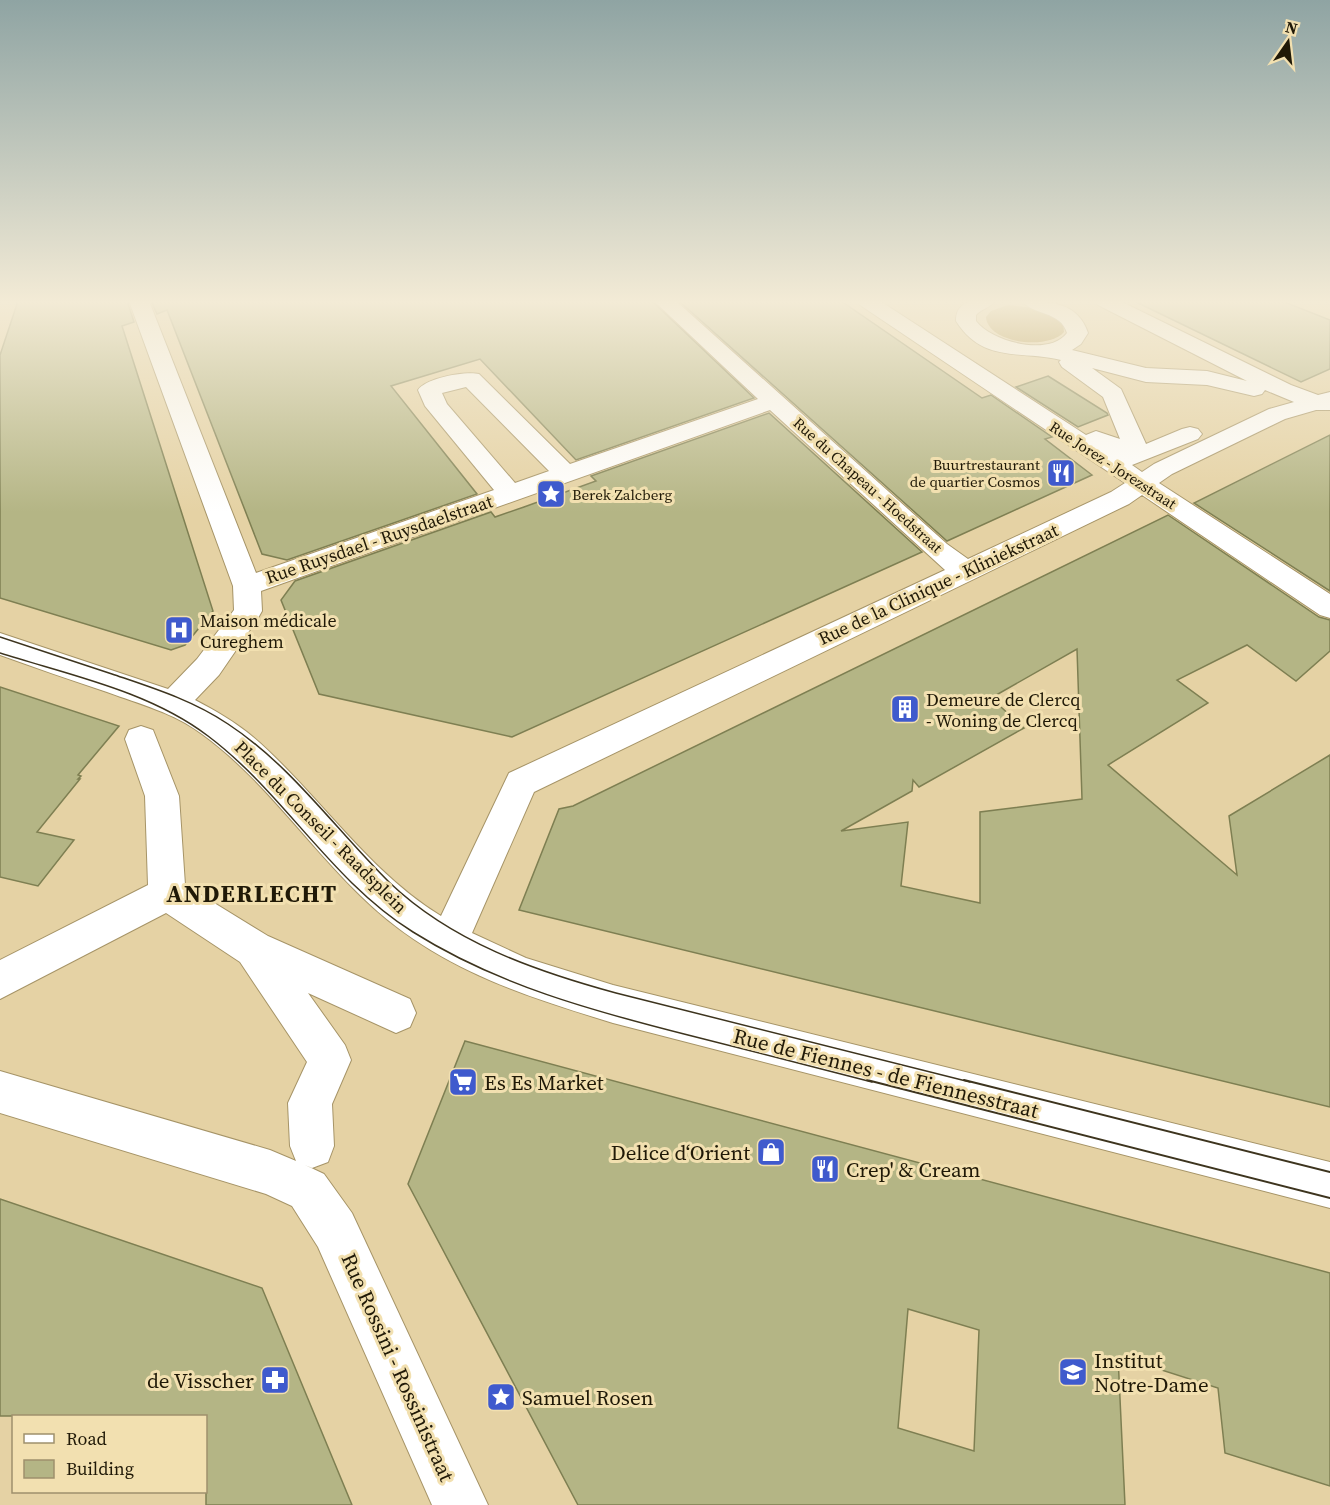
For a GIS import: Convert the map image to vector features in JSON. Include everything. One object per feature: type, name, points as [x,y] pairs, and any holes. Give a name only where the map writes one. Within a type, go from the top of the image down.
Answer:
[{"type":"street","points":[[166,371],[247,586],[249,611],[208,667],[174,703]]},
{"type":"street","name":"Rue du Chapeau - Hoedstraat","points":[[742,371],[938,550],[966,572]]},
{"type":"street","name":"Rue Jorez - Jorezstraat","points":[[982,371],[1138,466],[1330,608]]},
{"type":"street","points":[[989,371],[1080,432],[1138,466]]},
{"type":"street","points":[[1083,371],[1113,394],[1124,423],[1095,420],[1138,466]]},
{"type":"street","points":[[1132,371],[1146,375],[1207,378],[1275,393],[1249,409],[1138,466]]},
{"type":"street","points":[[1245,371],[1283,390],[1326,404]]},
{"type":"street","name":"Rue Ruysdael - Ruysdaelstraat","points":[[510,493],[436,406],[429,390],[471,379],[566,474]]},
{"type":"street","name":"Rue Ruysdael - Ruysdaelstraat","points":[[247,586],[775,401]]},
{"type":"street","name":"Rue de la Clinique - Kliniekstraat","points":[[449,941],[521,783],[544,770],[1120,498],[1138,466],[1163,469],[1277,414],[1326,404]]},
{"type":"street","name":"Place du Conseil - Raadsplein","points":[[0,644],[174,703],[212,724],[242,747],[374,885],[418,922],[449,941]]},
{"type":"street","points":[[141,739],[162,796],[167,894]]},
{"type":"street","points":[[167,894],[254,949],[396,1013]]},
{"type":"street","points":[[1,980],[167,894]]},
{"type":"street","name":"Rue de Fiennes - de Fiennesstraat","points":[[449,941],[493,964],[562,990],[1330,1185]]},
{"type":"street","points":[[254,949],[330,1060],[310,1103],[312,1146]]},
{"type":"street","name":"Rue Rossini - Rossinistraat","points":[[0,1092],[270,1173],[308,1190],[335,1230],[460,1505]]},
{"type":"building","points":[[0,371],[136,371],[213,611],[185,645],[171,650],[0,598]]},
{"type":"building","points":[[191,371],[440,371],[391,386],[477,494],[287,560],[262,554]]},
{"type":"building","points":[[492,371],[726,371],[754,398],[576,460]]},
{"type":"building","points":[[757,371],[943,371],[982,398],[991,395],[1052,437],[1045,439],[1092,475],[947,541]]},
{"type":"building","points":[[1279,371],[1325,371],[1301,382]]},
{"type":"building","points":[[1048,376],[1108,415],[1078,427],[1016,387]]},
{"type":"building","points":[[769,413],[922,552],[512,737],[319,694],[281,600],[295,581],[491,512],[495,517],[524,507],[596,481],[591,476]]},
{"type":"building","points":[[1330,435],[1330,591],[1194,503]]},
{"type":"building","points":[[1168,515],[1319,617],[1330,620],[1330,651],[1296,681],[1247,645],[1177,680],[1208,703],[1108,765],[1237,875],[1229,816],[1330,755],[1330,1107],[519,910],[559,809],[573,806]],"holes":[[[1077,649],[1082,799],[980,812],[980,903],[901,886],[908,822],[841,831],[912,791],[913,780],[919,787],[1024,728],[991,698]]]},
{"type":"building","points":[[0,687],[119,726],[78,775],[81,776],[78,779],[80,779],[37,832],[74,840],[38,886],[0,877]]},
{"type":"building","points":[[465,1041],[1330,1273],[1330,1486],[1225,1453],[1218,1388],[1118,1356],[1125,1505],[578,1505],[408,1184]],"holes":[[[908,1309],[979,1330],[974,1451],[898,1428]]]},
{"type":"building","points":[[0,1199],[262,1288],[352,1505],[206,1505],[207,1415],[0,1416]]},
{"type":"tram line","points":[[0,637],[186,701],[228,724],[273,759],[313,799],[370,863],[414,904],[467,938],[496,952],[555,975],[616,993],[970,1082]]},
{"type":"tram line","points":[[0,653],[108,686],[185,720],[208,736],[260,783],[332,862],[383,911],[445,951],[512,982],[581,1006],[872,1082]]},
{"type":"tram line","points":[[867,1080],[1330,1198]]},
{"type":"tram line","points":[[964,1080],[1330,1172]]},
{"type":"place","name":"Buurtrestaurant de quartier Cosmos","points":[[1061,473]]},
{"type":"place","name":"Berek Zalcberg","points":[[551,494]]},
{"type":"place","name":"Maison médicale Cureghem","points":[[179,630]]},
{"type":"place","name":"Demeure de Clercq - Woning de Clercq","points":[[905,709]]},
{"type":"place","name":"Es Es Market","points":[[463,1082]]},
{"type":"place","name":"Delice d‘Orient","points":[[771,1152]]},
{"type":"place","name":"Crep' & Cream","points":[[825,1169]]},
{"type":"place","name":"Institut Notre-Dame","points":[[1073,1372]]},
{"type":"place","name":"de Visscher","points":[[275,1380]]},
{"type":"place","name":"Samuel Rosen","points":[[501,1397]]},
{"type":"district","name":"ANDERLECHT","points":[[252,893]]}]
